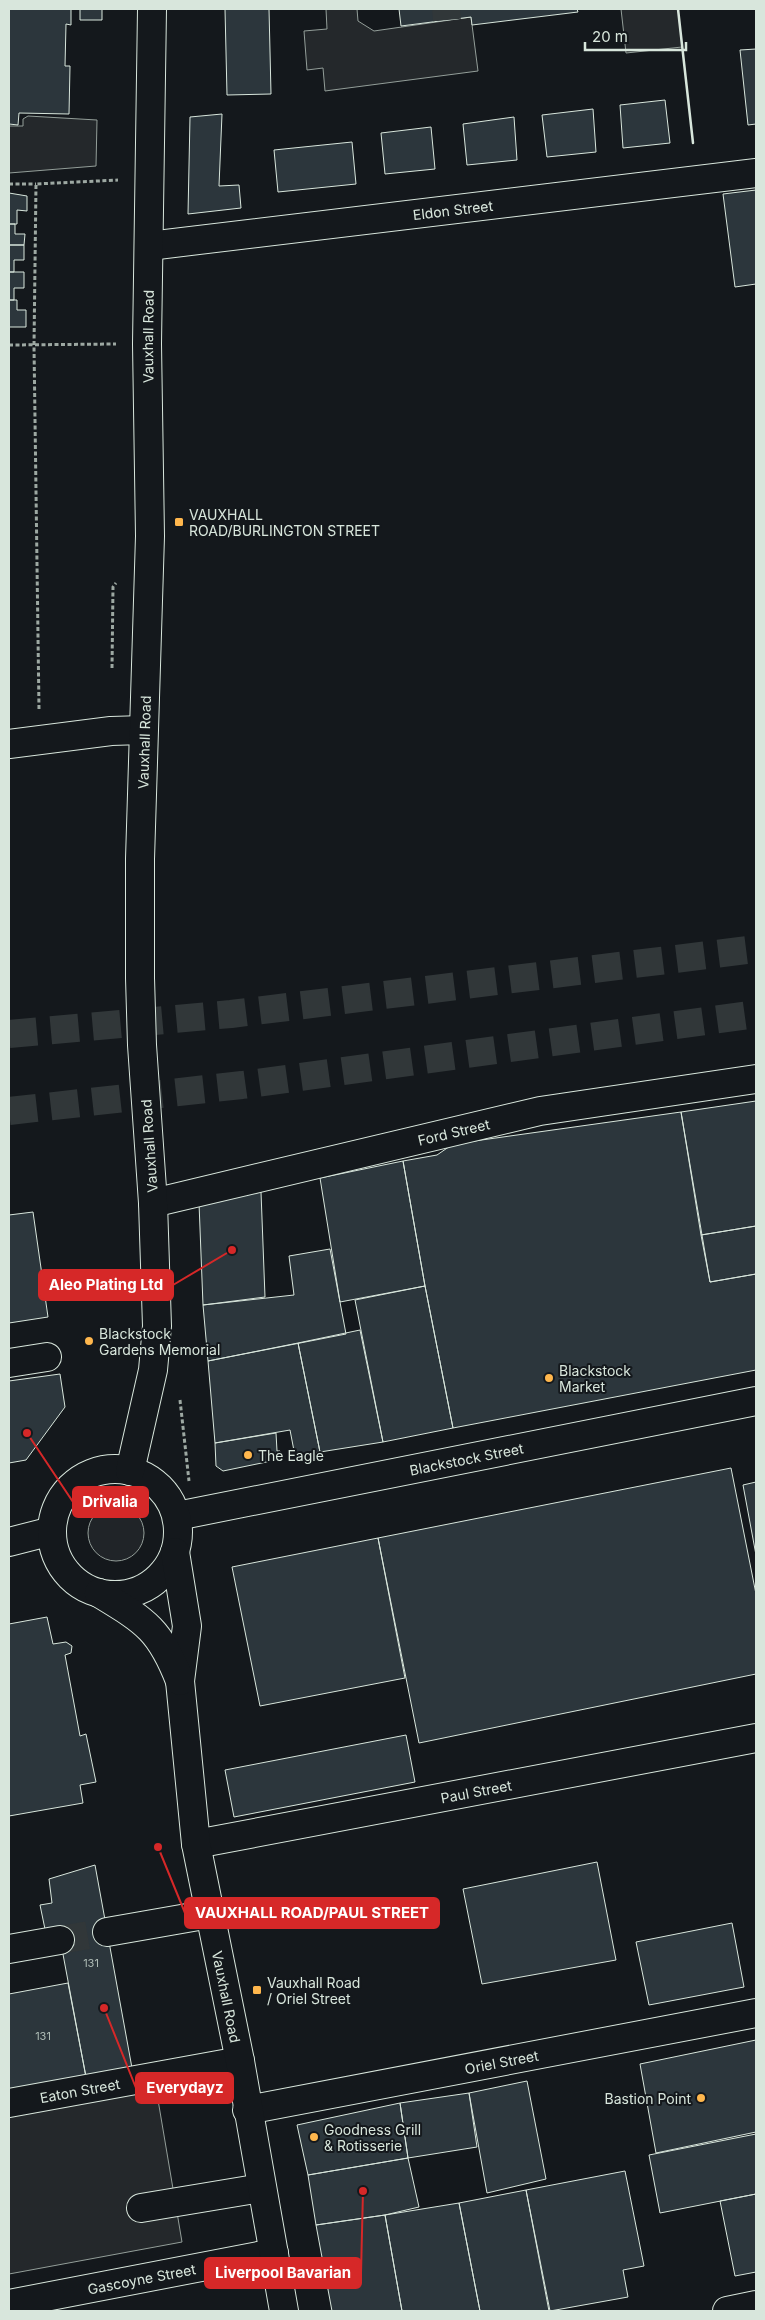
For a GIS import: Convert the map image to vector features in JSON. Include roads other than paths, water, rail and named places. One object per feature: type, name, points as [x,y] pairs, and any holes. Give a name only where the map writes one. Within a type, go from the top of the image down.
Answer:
[{"type":"street","name":"Vauxhall Road","points":[[130,1470],[153,1370],[157,1326],[153,1203],[142,1045],[140,978],[140,859],[150,536],[147,344],[152,9]]},
{"type":"street","name":"Eldon Street","points":[[149,246],[756,173]]},
{"type":"street","points":[[9,744],[111,731],[143,730]]},
{"type":"street","name":"Ford Street","points":[[153,1203],[540,1112],[756,1078]]},
{"type":"street","points":[[9,1363],[47,1357]]},
{"type":"street","name":"Blackstock Street","points":[[177,1516],[756,1401]]},
{"type":"street","points":[[111,1469],[130,1470],[146,1477],[158,1486],[169,1499],[177,1516],[178,1536],[175,1552],[165,1571],[154,1582],[142,1588],[116,1595],[99,1593],[83,1586],[65,1571],[55,1552],[52,1531],[54,1515],[61,1499],[74,1485],[90,1474],[111,1469]]},
{"type":"street","points":[[9,1542],[52,1531]]},
{"type":"street","name":"Vauxhall Road","points":[[175,1552],[188,1626],[180,1682]]},
{"type":"street","name":"Vauxhall Road","points":[[99,1593],[150,1627],[171,1656],[180,1682],[196,1844],[240,2061],[247,2110],[284,2311]]},
{"type":"street","name":"Paul Street","points":[[196,1844],[756,1738]]},
{"type":"street","points":[[107,1932],[210,1914]]},
{"type":"street","points":[[9,1949],[60,1940]]},
{"type":"street","name":"Oriel Street","points":[[247,2110],[756,2013]]},
{"type":"street","name":"Eaton Street","points":[[9,2103],[240,2061]]},
{"type":"street","points":[[141,2208],[262,2188]]},
{"type":"street","name":"Gascoyne Street","points":[[9,2304],[274,2253]]},
{"type":"street","points":[[727,2311],[756,2305]]},
{"type":"tunnel","points":[[446,9],[447,20]]},
{"type":"tunnel","points":[[9,1034],[231,1014],[756,949]]},
{"type":"tunnel","points":[[9,1111],[242,1085],[756,1014]]},
{"type":"tunnel","points":[[60,1940],[107,1932]]},
{"type":"place","name":"VAUXHALL ROAD/BURLINGTON STREET","points":[[179,522]]},
{"type":"place","name":"Aleo Plating Ltd","points":[[232,1250]]},
{"type":"place","name":"Blackstock Gardens Memorial","points":[[89,1341]]},
{"type":"place","name":"Blackstock Market","points":[[549,1378]]},
{"type":"place","name":"Drivalia","points":[[27,1433]]},
{"type":"place","name":"The Eagle","points":[[248,1455]]},
{"type":"place","name":"VAUXHALL ROAD/PAUL STREET","points":[[158,1847]]},
{"type":"place","name":"Vauxhall Road / Oriel Street","points":[[257,1990]]},
{"type":"place","name":"Everydayz","points":[[104,2008]]},
{"type":"place","name":"Bastion Point","points":[[701,2098]]},
{"type":"place","name":"Goodness Grill & Rotisserie","points":[[314,2137]]},
{"type":"place","name":"Liverpool Bavarian","points":[[363,2191]]}]
